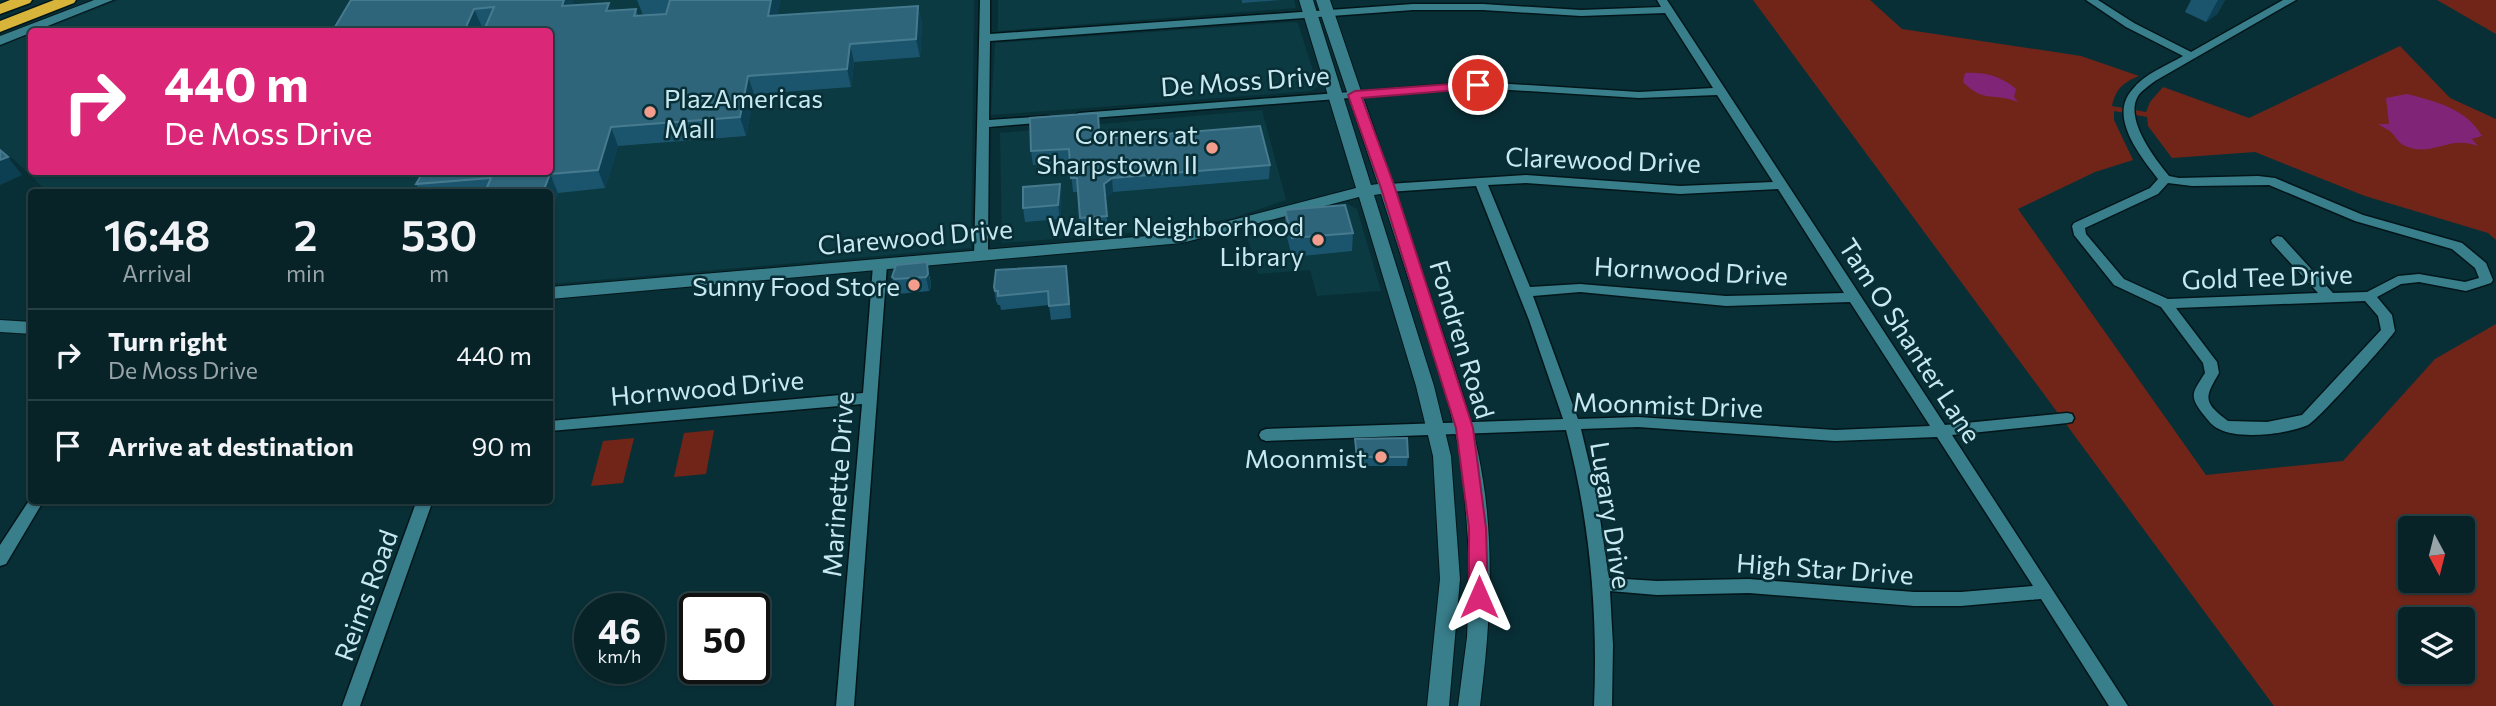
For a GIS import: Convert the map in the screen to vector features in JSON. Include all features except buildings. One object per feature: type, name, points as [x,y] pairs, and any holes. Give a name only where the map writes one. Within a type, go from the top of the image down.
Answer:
[{"type":"highway","points":[[0,9],[24,0]]},
{"type":"highway","points":[[0,17],[44,0]]},
{"type":"highway","points":[[0,28],[68,0]]},
{"type":"main road","points":[[34,28],[106,0]]},
{"type":"main road","name":"Fondren Road","points":[[1306,0],[1367,190],[1437,429],[1447,502],[1450,579],[1447,640],[1438,706]]},
{"type":"main road","name":"Fondren Road","points":[[1325,7],[1388,188],[1464,428],[1474,490],[1479,573],[1478,646],[1469,706]]},
{"type":"main road","points":[[0,41],[28,30]]},
{"type":"main road","name":"Clarewood Drive","points":[[553,293],[1197,236],[1252,223],[1317,199],[1388,188]]},
{"type":"main road","points":[[0,326],[28,328]]},
{"type":"street","points":[[981,256],[985,0]]},
{"type":"street","points":[[2091,0],[2130,25],[2191,56]]},
{"type":"street","points":[[2165,179],[2154,191],[2078,226],[2077,230],[2119,282],[2166,304],[2210,362],[2212,373],[2200,392],[2201,402],[2219,423],[2227,428],[2293,424],[2306,419],[2388,331],[2385,315],[2369,296],[2399,280],[2419,278],[2466,287],[2486,280],[2481,266],[2457,246],[2359,218],[2271,181],[2257,179],[2185,184],[2165,179],[2153,164],[2130,119],[2130,102],[2139,88],[2291,0]]},
{"type":"street","points":[[985,38],[1311,15],[1325,7],[1437,7],[1581,13],[1665,5]]},
{"type":"street","name":"Tam O Shanter Lane","points":[[1665,5],[2119,706]]},
{"type":"street","name":"De Moss Drive","points":[[983,124],[1478,85],[1639,95],[1721,91]]},
{"type":"street","name":"Clarewood Drive","points":[[1388,188],[1549,179],[1680,190],[1782,186]]},
{"type":"street","name":"Lugary Drive","points":[[1480,182],[1556,373],[1572,424],[1593,516],[1602,584],[1603,706]]},
{"type":"street","points":[[2277,240],[2331,299]]},
{"type":"street","name":"Marinette Drive","points":[[845,706],[880,265]]},
{"type":"street","name":"Hornwood Drive","points":[[1524,292],[1580,288],[1726,301],[1855,297]]},
{"type":"street","name":"Gold Tee Drive","points":[[2166,304],[2369,296]]},
{"type":"street","name":"Hornwood Drive","points":[[553,426],[869,398]]},
{"type":"street","name":"Moonmist Drive","points":[[1266,435],[1572,424],[1693,425],[1758,432],[1864,436],[2067,418]]},
{"type":"street","points":[[0,559],[34,504]]},
{"type":"street","name":"Reims Road","points":[[351,706],[424,504]]},
{"type":"street","name":"High Star Drive","points":[[1602,584],[1657,587],[1749,586],[1914,599],[1961,599],[2045,592]]},
{"type":"shaded area","name":"PlazAmericas Mall","points":[[119,0],[974,0],[971,248],[553,284],[553,189],[45,189],[30,175],[553,175],[553,28],[47,28]]},
{"type":"shaded area","points":[[998,0],[1294,0],[1296,8],[998,31]]},
{"type":"shaded area","points":[[1753,0],[1870,0],[1902,29],[2081,56],[2139,76],[2121,87],[2112,106],[2146,112],[2150,102],[2163,87],[2249,118],[2400,46],[2450,98],[2496,119],[2496,240],[2488,233],[2365,196],[2255,152],[2172,158],[2148,126],[2147,117],[2114,111],[2114,120],[2133,160],[2095,172],[2018,209],[2206,475],[2343,461],[2435,359],[2496,324],[2496,706],[2274,706]]},
{"type":"shaded area","points":[[2437,0],[2496,0],[2496,34]]},
{"type":"shaded area","points":[[1298,23],[1318,87],[1311,91],[991,115],[995,43]]},
{"type":"shaded area","name":"PlazAmericas Mall","points":[[28,35],[28,173],[11,157],[0,161],[0,47]]},
{"type":"shaded area","points":[[1965,73],[1986,74],[2005,81],[2016,89],[2014,97],[2018,102],[1977,93],[1963,82]]},
{"type":"shaded area","points":[[2407,94],[2439,103],[2468,119],[2482,136],[2472,139],[2478,146],[2457,143],[2413,149],[2401,144],[2378,124],[2389,124],[2386,98]]},
{"type":"shaded area","points":[[1262,110],[1286,200],[1233,218],[1179,229],[1002,243],[1000,133]]},
{"type":"shaded area","points":[[1346,203],[1357,209],[1381,291],[1317,296],[1310,270],[1258,274],[1247,236]]},
{"type":"shaded area","points":[[714,430],[706,474],[674,477],[684,433]]},
{"type":"shaded area","points":[[634,438],[623,483],[591,486],[603,441]]},
{"type":"place","name":"PlazAmericas Mall","points":[[650,112]]},
{"type":"place","name":"Corners at Sharpstown II","points":[[1212,148]]},
{"type":"place","name":"Walter Neighborhood Library","points":[[1318,240]]},
{"type":"place","name":"Sunny Food Store","points":[[914,285]]},
{"type":"place","name":"Moonmist","points":[[1381,457]]},
{"type":"route","points":[[1478,85],[1355,95],[1388,188],[1464,428],[1478,528],[1479,597]]}]
